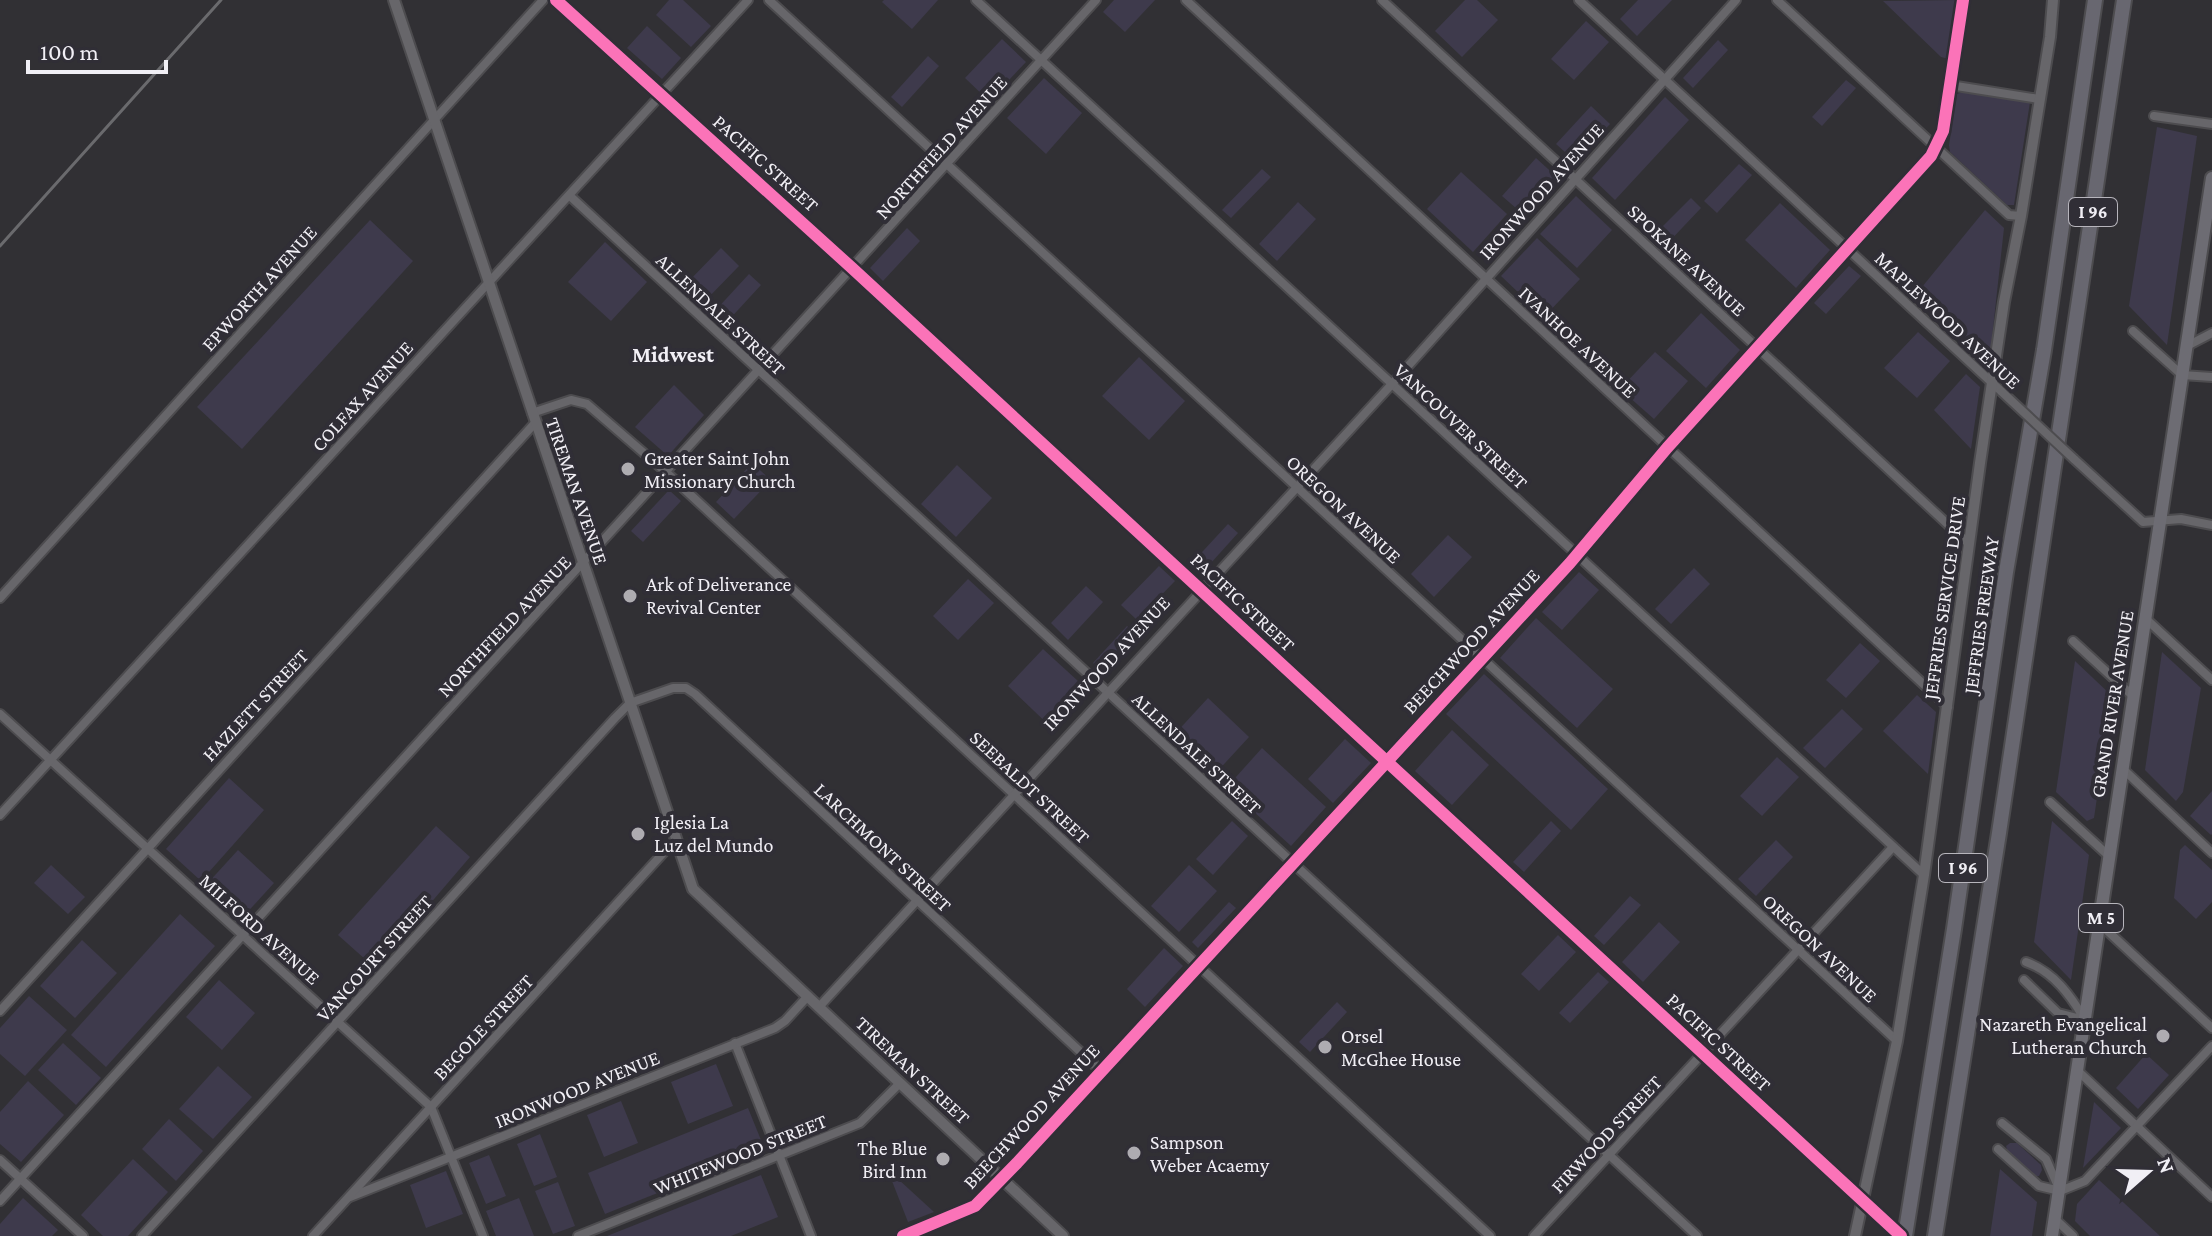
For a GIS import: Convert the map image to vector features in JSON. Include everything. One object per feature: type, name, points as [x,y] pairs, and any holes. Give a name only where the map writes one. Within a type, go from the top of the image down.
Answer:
[{"type":"highway","name":"JEFFRIES FREEWAY","points":[[1901,1236],[1918,1164],[2095,0]]},
{"type":"highway","name":"I 96","points":[[1935,1236],[2124,0]]},
{"type":"main road","name":"GRAND RIVER AVENUE","points":[[2052,1236],[2212,178]]},
{"type":"street","name":"TIREMAN AVENUE","points":[[394,0],[693,889],[808,996]]},
{"type":"street","name":"EPWORTH AVENUE","points":[[0,598],[543,0]]},
{"type":"street","name":"PACIFIC STREET","points":[[556,0],[852,268],[1901,1236]]},
{"type":"street","name":"COLFAX AVENUE","points":[[0,815],[748,0]]},
{"type":"street","name":"OREGON AVENUE","points":[[769,0],[1897,1041]]},
{"type":"street","name":"VANCOUVER STREET","points":[[976,0],[1924,875]]},
{"type":"street","name":"NORTHFIELD AVENUE","points":[[0,1201],[1096,0]]},
{"type":"street","name":"IVANHOE AVENUE","points":[[1186,0],[1948,707]]},
{"type":"street","name":"SPOKANE AVENUE","points":[[1382,0],[1969,544]]},
{"type":"street","name":"MAPLEWOOD AVENUE","points":[[1579,0],[2143,522],[2159,522]]},
{"type":"street","name":"IRONWOOD AVENUE","points":[[819,1007],[1106,691],[1392,384],[1736,0]]},
{"type":"street","points":[[1777,0],[2009,215],[2021,216]]},
{"type":"street","name":"BEECHWOOD AVENUE","points":[[903,1236],[975,1206],[1002,1179],[1578,554],[1667,448],[1937,148],[1943,131],[1963,0]]},
{"type":"street","name":"JEFFRIES SERVICE DRIVE","points":[[1855,1236],[1897,1041],[1924,875],[1992,383],[2050,37],[2053,0]]},
{"type":"street","points":[[1950,85],[2039,99]]},
{"type":"street","points":[[2154,116],[2212,124]]},
{"type":"street","name":"ALLENDALE STREET","points":[[570,196],[1697,1236]]},
{"type":"street","points":[[2133,331],[2182,375],[2212,377]]},
{"type":"street","points":[[2187,346],[2212,333]]},
{"type":"street","name":"SEEBALDT STREET","points":[[533,418],[571,400],[587,404],[667,473],[1490,1236]]},
{"type":"street","name":"HAZLETT STREET","points":[[0,1011],[533,418]]},
{"type":"street","points":[[2159,522],[2181,519],[2212,525]]},
{"type":"street","points":[[2145,618],[2212,680]]},
{"type":"street","points":[[2073,641],[2134,697]]},
{"type":"street","name":"LARCHMONT STREET","points":[[630,703],[679,687],[695,694],[1101,1071]]},
{"type":"street","name":"VANCOURT STREET","points":[[142,1236],[630,703]]},
{"type":"street","name":"MILFORD AVENUE","points":[[0,714],[431,1107],[483,1236]]},
{"type":"street","points":[[2123,769],[2212,853]]},
{"type":"street","points":[[2050,802],[2110,857]]},
{"type":"street","name":"BEGOLE STREET","points":[[313,1236],[676,839]]},
{"type":"street","name":"FIRWOOD STREET","points":[[1534,1236],[1893,847]]},
{"type":"street","points":[[2100,924],[2212,1028]]},
{"type":"street","points":[[2026,962],[2040,967],[2067,992],[2085,1020]]},
{"type":"street","points":[[2024,980],[2058,1013],[2085,1020]]},
{"type":"street","name":"IRONWOOD AVENUE","points":[[348,1197],[781,1024],[808,996]]},
{"type":"street","name":"TIREMAN STREET","points":[[808,996],[1063,1236]]},
{"type":"street","points":[[735,1043],[811,1236]]},
{"type":"street","points":[[1998,1149],[2039,1186],[2060,1191],[2085,1181],[2212,1046]]},
{"type":"street","points":[[2078,1071],[2212,1197]]},
{"type":"street","name":"WHITEWOOD STREET","points":[[578,1236],[865,1120],[900,1083]]},
{"type":"street","points":[[2002,1123],[2046,1159],[2060,1191]]},
{"type":"street","points":[[0,1160],[83,1236]]},
{"type":"street","points":[[2055,1219],[2073,1236]]},
{"type":"shaded area","points":[[669,0],[683,0],[711,26],[691,47],[656,15]]},
{"type":"shaded area","points":[[938,0],[912,29],[882,2]]},
{"type":"shaded area","points":[[1114,0],[1155,0],[1125,32],[1103,12]]},
{"type":"shaded area","points":[[1465,0],[1477,0],[1498,20],[1462,57],[1435,31]]},
{"type":"shaded area","points":[[1638,0],[1672,0],[1637,36],[1620,19]]},
{"type":"shaded area","points":[[1959,0],[1949,59],[1941,57],[1883,1]]},
{"type":"shaded area","points":[[1586,21],[1609,42],[1574,80],[1551,59]]},
{"type":"shaded area","points":[[647,26],[681,58],[662,79],[627,48]]},
{"type":"shaded area","points":[[1002,39],[1026,62],[989,101],[965,78]]},
{"type":"shaded area","points":[[1718,40],[1728,50],[1693,88],[1683,78]]},
{"type":"shaded area","points":[[928,56],[939,66],[902,107],[891,97]]},
{"type":"shaded area","points":[[1044,78],[1082,113],[1046,154],[1007,118]]},
{"type":"shaded area","points":[[1846,80],[1856,88],[1822,126],[1812,117]]},
{"type":"shaded area","points":[[1962,92],[2030,102],[2014,205],[2007,205],[1950,152],[1957,94]]},
{"type":"shaded area","points":[[1665,97],[1689,120],[1615,200],[1592,178]]},
{"type":"shaded area","points":[[1591,106],[1610,124],[1575,161],[1556,144]]},
{"type":"shaded area","points":[[2157,127],[2197,136],[2167,345],[2129,306]]},
{"type":"shaded area","points":[[1536,158],[1559,179],[1525,216],[1502,196]]},
{"type":"shaded area","points":[[1739,164],[1752,175],[1717,213],[1704,201]]},
{"type":"shaded area","points":[[1262,169],[1271,177],[1231,218],[1222,210]]},
{"type":"shaded area","points":[[1461,172],[1507,214],[1473,252],[1427,209]]},
{"type":"shaded area","points":[[1576,196],[1612,230],[1577,268],[1540,234]]},
{"type":"shaded area","points":[[1691,198],[1701,208],[1665,246],[1654,235]]},
{"type":"shaded area","points":[[1298,202],[1316,219],[1277,261],[1259,244]]},
{"type":"shaded area","points":[[1780,203],[1830,250],[1796,288],[1745,240]]},
{"type":"shaded area","points":[[1985,210],[2004,228],[1990,356],[1983,362],[1913,298]]},
{"type":"shaded area","points":[[370,220],[413,261],[242,449],[197,407]]},
{"type":"shaded area","points":[[907,228],[920,241],[883,281],[870,268]]},
{"type":"shaded area","points":[[1537,238],[1580,279],[1544,317],[1501,276]]},
{"type":"shaded area","points":[[605,242],[647,282],[611,321],[568,282]]},
{"type":"shaded area","points":[[721,248],[739,266],[704,302],[686,284]]},
{"type":"shaded area","points":[[1849,266],[1861,276],[1826,314],[1814,303]]},
{"type":"shaded area","points":[[749,274],[761,285],[726,323],[714,312]]},
{"type":"shaded area","points":[[1701,313],[1740,350],[1706,388],[1666,351]]},
{"type":"shaded area","points":[[1918,332],[1950,361],[1917,398],[1884,368]]},
{"type":"shaded area","points":[[1655,352],[1688,381],[1654,419],[1620,389]]},
{"type":"shaded area","points":[[1139,357],[1185,401],[1149,440],[1102,396]]},
{"type":"shaded area","points":[[1966,374],[1980,387],[1971,449],[1934,410]]},
{"type":"shaded area","points":[[674,385],[704,415],[668,456],[635,427]]},
{"type":"shaded area","points":[[752,463],[771,480],[734,519],[716,502]]},
{"type":"shaded area","points":[[957,465],[992,498],[956,537],[921,504]]},
{"type":"shaded area","points":[[669,490],[681,501],[643,542],[631,531]]},
{"type":"shaded area","points":[[1228,524],[1238,533],[1201,574],[1191,564]]},
{"type":"shaded area","points":[[1448,535],[1472,557],[1434,597],[1411,574]]},
{"type":"shaded area","points":[[1159,566],[1175,581],[1137,620],[1121,605]]},
{"type":"shaded area","points":[[1694,568],[1710,584],[1671,624],[1655,609]]},
{"type":"shaded area","points":[[1579,572],[1599,590],[1562,630],[1542,612]]},
{"type":"shaded area","points":[[968,579],[994,603],[958,640],[933,616]]},
{"type":"shaded area","points":[[1086,586],[1103,602],[1068,640],[1051,623]]},
{"type":"shaded area","points":[[1536,618],[1613,689],[1577,728],[1500,658]]},
{"type":"shaded area","points":[[1127,626],[1140,638],[1106,674],[1093,663]]},
{"type":"shaded area","points":[[1860,643],[1880,661],[1846,698],[1826,680]]},
{"type":"shaded area","points":[[1043,649],[1090,692],[1055,731],[1008,686]]},
{"type":"shaded area","points":[[2162,652],[2201,688],[2183,792],[2176,801],[2145,770]]},
{"type":"shaded area","points":[[2075,661],[2112,696],[2094,818],[2087,821],[2056,792]]},
{"type":"shaded area","points":[[1484,674],[1608,789],[1571,830],[1446,714]]},
{"type":"shaded area","points":[[1917,695],[1936,712],[1928,774],[1883,731]]},
{"type":"shaded area","points":[[1208,698],[1249,737],[1214,775],[1173,736]]},
{"type":"shaded area","points":[[1842,709],[1863,729],[1825,768],[1803,748]]},
{"type":"shaded area","points":[[1452,730],[1489,765],[1452,805],[1415,771]]},
{"type":"shaded area","points":[[1345,739],[1371,763],[1333,803],[1308,779]]},
{"type":"shaded area","points":[[1262,748],[1326,807],[1291,846],[1227,787]]},
{"type":"shaded area","points":[[1777,757],[1799,777],[1762,816],[1740,796]]},
{"type":"shaded area","points":[[229,778],[264,810],[201,881],[166,849]]},
{"type":"shaded area","points":[[2212,791],[2212,834],[2211,835],[2190,816]]},
{"type":"shaded area","points":[[1232,821],[1248,836],[1213,875],[1196,859]]},
{"type":"shaded area","points":[[1551,821],[1561,831],[1524,872],[1513,862]]},
{"type":"shaded area","points":[[2052,821],[2089,855],[2071,980],[2034,942]]},
{"type":"shaded area","points":[[436,826],[470,857],[375,968],[338,935]]},
{"type":"shaded area","points":[[1776,840],[1793,857],[1756,896],[1738,879]]},
{"type":"shaded area","points":[[2185,845],[2212,870],[2212,902],[2196,919],[2174,898],[2180,850]]},
{"type":"shaded area","points":[[238,850],[274,883],[242,918],[206,885]]},
{"type":"shaded area","points":[[51,865],[85,897],[68,914],[34,883]]},
{"type":"shaded area","points":[[1189,865],[1217,891],[1179,932],[1151,906]]},
{"type":"shaded area","points":[[1630,896],[1641,905],[1604,945],[1594,936]]},
{"type":"shaded area","points":[[1229,902],[1236,908],[1198,948],[1192,942]]},
{"type":"shaded area","points":[[180,914],[215,946],[106,1067],[71,1035]]},
{"type":"shaded area","points":[[1659,922],[1680,942],[1643,982],[1622,962]]},
{"type":"shaded area","points":[[1558,935],[1576,952],[1539,991],[1521,974]]},
{"type":"shaded area","points":[[82,940],[117,973],[75,1018],[40,986]]},
{"type":"shaded area","points":[[1164,948],[1183,966],[1145,1007],[1127,989]]},
{"type":"shaded area","points":[[1598,972],[1609,982],[1570,1023],[1559,1013]]},
{"type":"shaded area","points":[[219,980],[255,1013],[222,1050],[186,1017]]},
{"type":"shaded area","points":[[29,996],[67,1030],[25,1076],[0,1054],[0,1028]]},
{"type":"shaded area","points":[[1337,1002],[1347,1012],[1310,1052],[1299,1042]]},
{"type":"shaded area","points":[[63,1043],[101,1078],[76,1105],[38,1070]]},
{"type":"shaded area","points":[[2146,1054],[2169,1075],[2138,1109],[2116,1088]]},
{"type":"shaded area","points":[[716,1064],[733,1106],[688,1124],[671,1082]]},
{"type":"shaded area","points":[[218,1066],[252,1097],[213,1139],[179,1109]]},
{"type":"shaded area","points":[[28,1081],[64,1115],[21,1162],[0,1144],[0,1112]]},
{"type":"shaded area","points":[[621,1101],[638,1143],[604,1157],[587,1115]]},
{"type":"shaded area","points":[[2094,1102],[2121,1128],[2083,1168]]},
{"type":"shaded area","points":[[748,1108],[765,1150],[605,1214],[588,1173]]},
{"type":"shaded area","points":[[169,1119],[203,1151],[176,1181],[142,1149]]},
{"type":"shaded area","points":[[540,1134],[557,1177],[534,1186],[517,1144]]},
{"type":"shaded area","points":[[2017,1143],[2041,1165],[2039,1176],[2034,1176],[2008,1153],[2006,1146]]},
{"type":"shaded area","points":[[489,1155],[506,1196],[486,1204],[469,1163]]},
{"type":"shaded area","points":[[133,1159],[168,1192],[128,1236],[103,1236],[81,1215]]},
{"type":"shaded area","points":[[2000,1169],[2037,1202],[2032,1236],[1990,1236]]},
{"type":"shaded area","points":[[446,1171],[463,1214],[426,1228],[410,1185]]},
{"type":"shaded area","points":[[761,1175],[778,1217],[731,1236],[607,1236]]},
{"type":"shaded area","points":[[898,1179],[934,1212],[908,1222],[892,1181]]},
{"type":"shaded area","points":[[2099,1180],[2160,1236],[2090,1236],[2075,1221],[2077,1204]]},
{"type":"shaded area","points":[[558,1182],[575,1226],[553,1234],[535,1191]]},
{"type":"shaded area","points":[[23,1198],[58,1230],[52,1236],[0,1236],[0,1224]]},
{"type":"shaded area","points":[[519,1198],[534,1236],[496,1236],[486,1211]]},
{"type":"railway","points":[[0,246],[221,0]]},
{"type":"cycle path","points":[[556,0],[852,268],[1901,1236]]},
{"type":"cycle path","points":[[903,1236],[975,1206],[1017,1163],[1570,563],[1667,448],[1931,156],[1943,131],[1963,0]]},
{"type":"place","name":"Greater Saint John Missionary Church","points":[[628,469]]},
{"type":"place","name":"Ark of Deliverance Revival Center","points":[[630,596]]},
{"type":"place","name":"Iglesia La Luz del Mundo","points":[[638,834]]},
{"type":"place","name":"Nazareth Evangelical Lutheran Church","points":[[2163,1036]]},
{"type":"place","name":"Orsel McGhee House","points":[[1325,1047]]},
{"type":"place","name":"Sampson Weber Acaemy","points":[[1134,1153]]},
{"type":"place","name":"The Blue Bird Inn","points":[[943,1159]]},
{"type":"district","name":"Midwest","points":[[673,354]]}]
